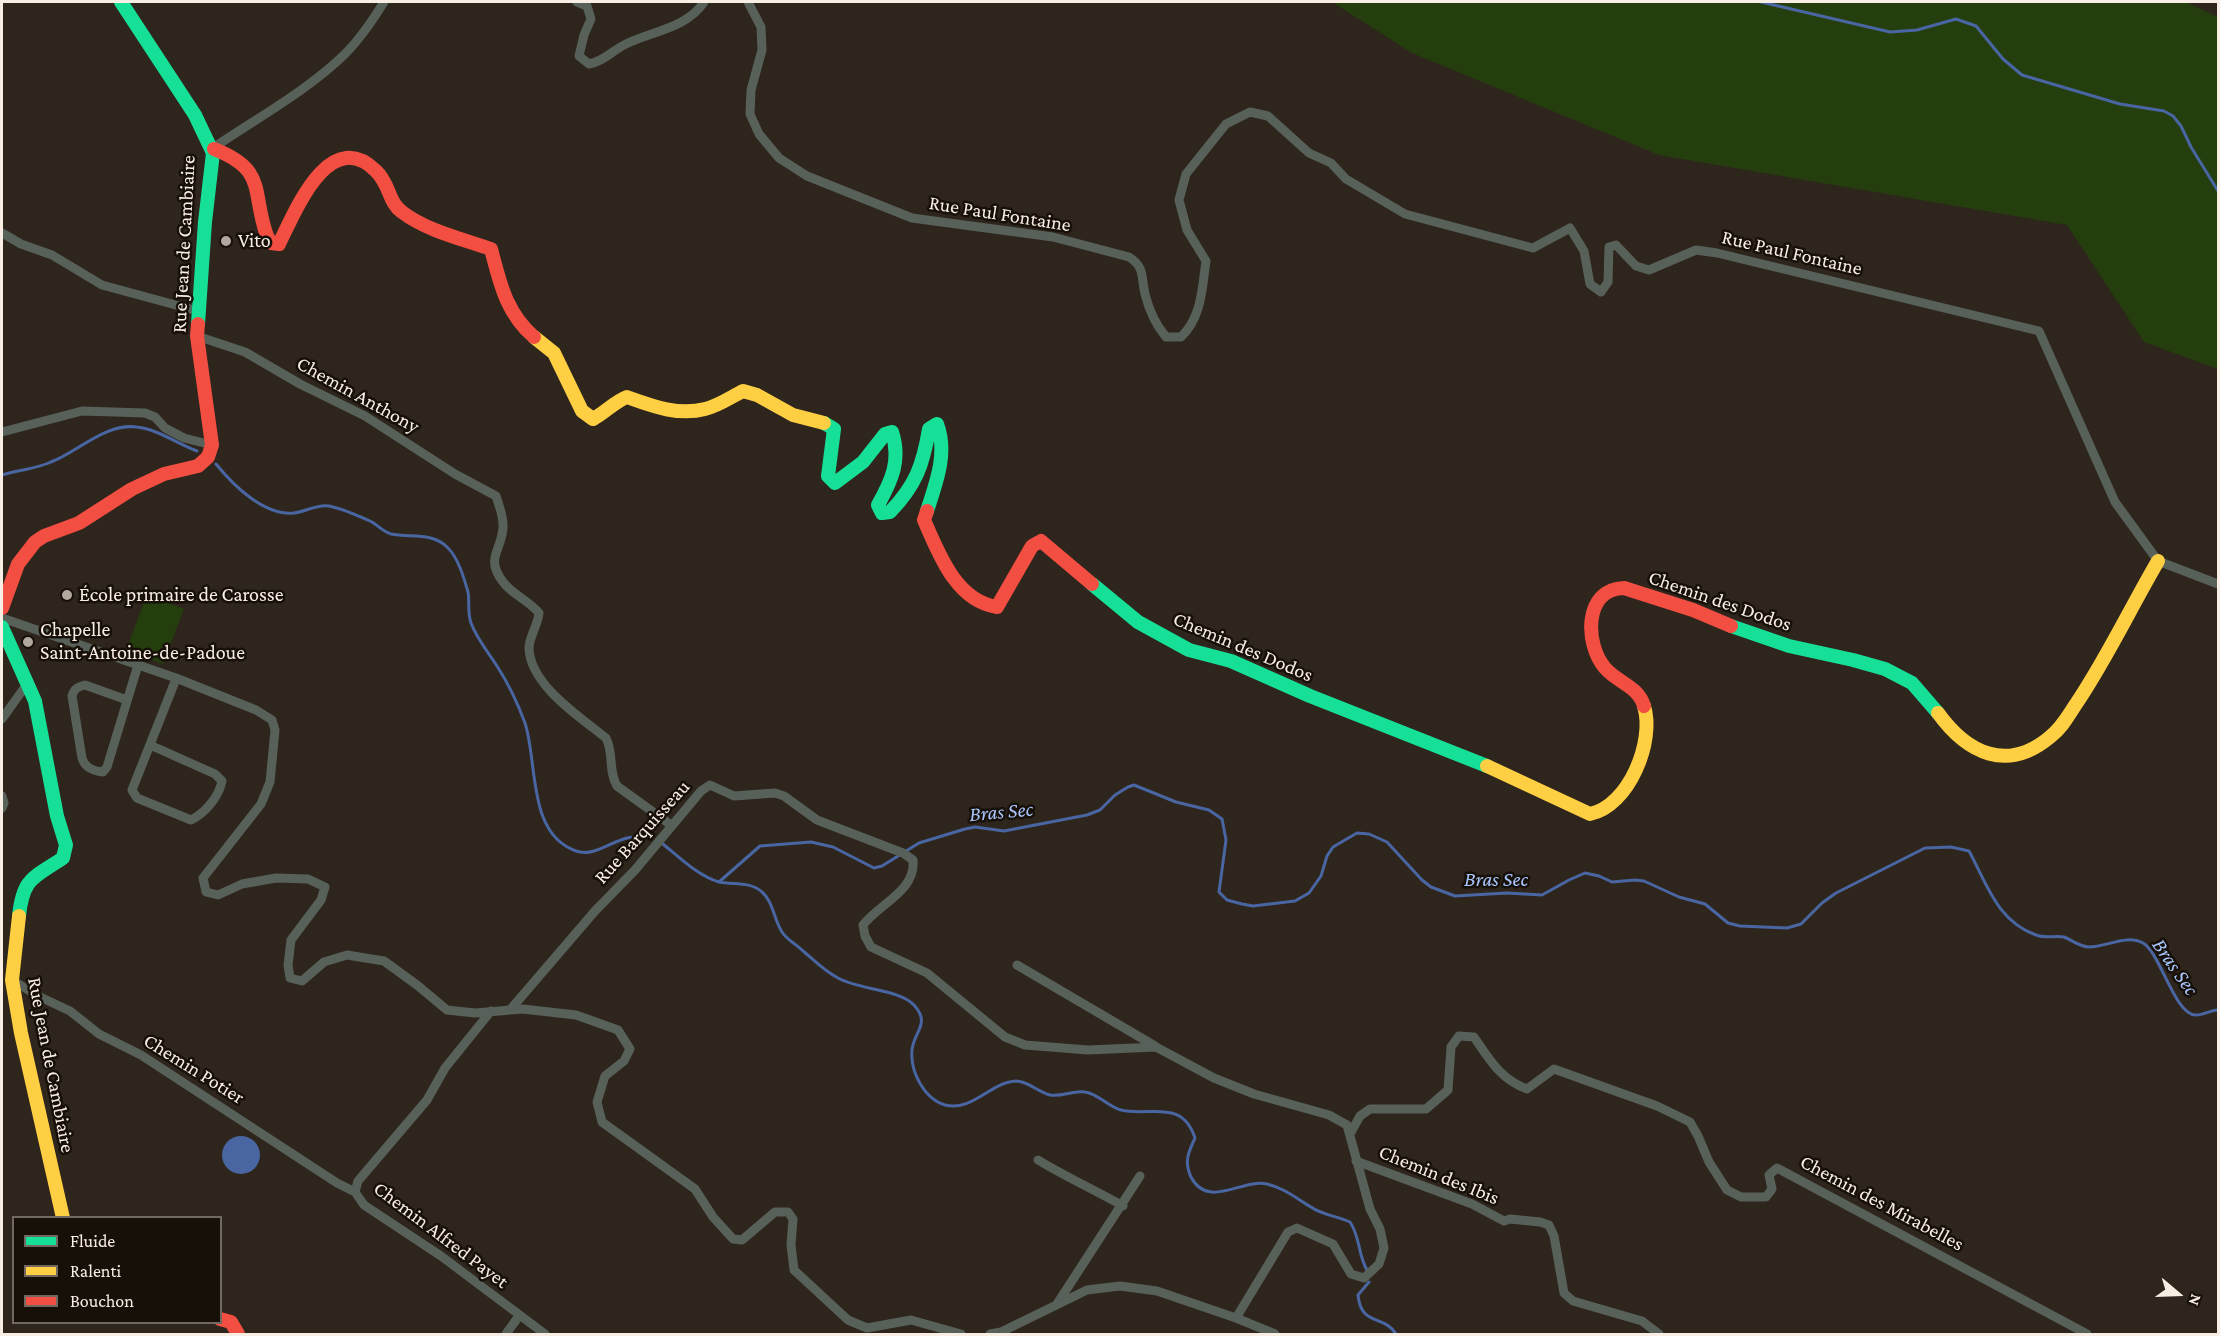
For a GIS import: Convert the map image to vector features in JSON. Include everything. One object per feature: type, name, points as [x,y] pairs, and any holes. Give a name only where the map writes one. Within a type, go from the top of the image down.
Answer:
[{"type":"street","name":"Rue Jean de Cambiaire","points":[[121,2],[195,116],[213,151],[197,336],[212,445]]},
{"type":"street","points":[[213,151],[344,55],[367,30],[384,2]]},
{"type":"street","points":[[578,2],[588,6],[591,19],[579,56],[589,64],[598,63],[617,48],[630,42],[678,24],[698,12],[704,2]]},
{"type":"street","name":"Rue Paul Fontaine","points":[[748,2],[761,27],[762,50],[751,90],[750,114],[759,134],[779,158],[807,176],[912,218],[1053,237],[1129,257],[1138,262],[1155,324],[1166,337],[1181,337],[1189,330],[1198,313],[1206,261],[1187,230],[1179,200],[1186,174],[1227,124],[1250,112],[1269,116],[1309,153],[1331,162],[1346,179],[1405,214],[1533,248],[1570,228],[1584,251],[1590,284],[1601,292],[1608,282],[1609,247],[1616,245],[1636,266],[1649,270],[1696,250],[1729,255],[2039,332],[2115,502],[2158,561]]},
{"type":"street","name":"Chemin des Dodos","points":[[213,151],[234,157],[250,169],[258,187],[265,234],[271,243],[279,244],[300,202],[319,172],[332,162],[347,156],[372,167],[386,183],[394,205],[413,218],[491,249],[502,289],[518,323],[554,353],[582,411],[593,419],[604,413],[616,401],[627,397],[654,407],[683,412],[706,409],[743,392],[757,395],[793,415],[825,423],[834,429],[828,476],[835,483],[857,469],[877,448],[885,434],[892,432],[897,445],[898,459],[893,478],[878,505],[882,513],[890,512],[908,494],[924,464],[929,429],[937,424],[942,434],[939,469],[924,520],[940,555],[962,590],[987,608],[997,607],[1032,546],[1041,541],[1138,622],[1189,650],[1231,661],[1310,696],[1495,769],[1590,814],[1600,813],[1613,803],[1633,775],[1645,744],[1648,725],[1644,703],[1638,691],[1615,678],[1600,665],[1593,645],[1591,632],[1593,611],[1602,596],[1617,587],[1693,610],[1773,642],[1901,675],[1931,702],[1944,725],[1959,741],[1981,753],[2005,756],[2024,752],[2059,729],[2110,647],[2158,561]]},
{"type":"street","points":[[2,233],[21,244],[52,255],[102,285],[198,312]]},
{"type":"street","name":"Chemin Anthony","points":[[197,336],[245,352],[300,384],[365,416],[455,474],[496,496],[503,527],[493,561],[510,592],[531,603],[539,613],[529,645],[530,662],[557,699],[606,738],[610,745],[612,778],[617,786],[671,825]]},
{"type":"street","points":[[2,432],[82,411],[145,413],[155,417],[165,428],[184,438],[212,445],[208,457],[198,466],[164,474],[123,494],[79,523],[34,542],[18,564],[2,608]]},
{"type":"street","points":[[2158,561],[2218,584]]},
{"type":"street","points":[[2,618],[176,678],[256,710],[272,720],[274,730],[270,782],[261,804],[203,878],[206,892],[218,895],[242,884],[276,878],[308,879],[325,887],[321,900],[291,940],[288,965],[290,978],[302,981],[324,962],[347,956],[384,961],[447,1010],[476,1013],[523,1009],[576,1015],[618,1030],[630,1049],[624,1061],[604,1076],[597,1102],[602,1122],[695,1189],[713,1217],[733,1239],[742,1240],[775,1212],[788,1212],[793,1219],[791,1245],[794,1270],[848,1320],[865,1331],[911,1320],[961,1335]]},
{"type":"street","name":"Rue Jean de Cambiaire","points":[[2,627],[35,700],[57,816],[66,846],[63,858],[31,879],[21,895],[12,980],[21,1034],[63,1216]]},
{"type":"street","points":[[127,700],[85,685],[74,691],[72,696],[82,758],[84,765],[90,769],[103,772],[107,767],[138,665]]},
{"type":"street","points":[[150,745],[215,774],[222,781],[220,790],[201,816],[191,820],[137,798],[132,790],[176,678]]},
{"type":"street","points":[[2,719],[27,684]]},
{"type":"street","name":"Rue Barquisseau","points":[[510,1010],[595,911],[636,870],[701,791],[710,785],[734,796],[775,793],[784,796],[817,820],[903,853],[913,860],[914,871],[907,884],[870,916],[864,925],[865,936],[872,947],[927,973],[1005,1038],[1025,1045],[1088,1050],[1156,1047]]},
{"type":"street","points":[[2,795],[4,803],[2,808]]},
{"type":"street","points":[[1017,965],[1156,1047],[1214,1078],[1254,1094],[1329,1115],[1347,1125],[1370,1209],[1380,1229],[1384,1248],[1379,1264],[1364,1278],[1351,1275],[1333,1244],[1297,1228],[1288,1232],[1236,1318]]},
{"type":"street","name":"Chemin Potier","points":[[12,980],[38,996],[70,1011],[99,1034],[141,1055],[337,1183],[355,1192]]},
{"type":"street","name":"Chemin Alfred Payet","points":[[491,1011],[445,1068],[427,1100],[358,1181],[355,1192],[364,1205],[441,1256],[545,1335]]},
{"type":"street","name":"Chemin des Mirabelles","points":[[1350,1134],[1360,1116],[1370,1109],[1426,1109],[1448,1090],[1451,1047],[1459,1036],[1474,1037],[1497,1071],[1514,1084],[1527,1089],[1554,1069],[1656,1106],[1690,1122],[1709,1162],[1727,1190],[1740,1197],[1766,1197],[1772,1189],[1769,1175],[1777,1168],[1809,1183],[2087,1335]]},
{"type":"street","points":[[1038,1160],[1078,1184],[1097,1191],[1123,1206]]},
{"type":"street","name":"Chemin des Ibis","points":[[1356,1161],[1472,1204],[1504,1221],[1510,1219],[1549,1225],[1554,1236],[1564,1293],[1573,1301],[1586,1306],[1642,1321],[1659,1335]]},
{"type":"street","points":[[1054,1307],[1123,1206],[1140,1176]]},
{"type":"street","points":[[990,1335],[1087,1290],[1120,1286],[1157,1291],[1236,1318],[1275,1335]]},
{"type":"street","points":[[506,1335],[519,1316]]},
{"type":"street","points":[[222,1320],[231,1322],[238,1335]]},
{"type":"green space","points":[[1332,2],[2186,2],[2218,17],[2218,369],[2144,342],[2067,225],[1659,155],[1412,53]]},
{"type":"green space","points":[[147,595],[184,609],[163,664],[126,650]]},
{"type":"water","points":[[241,1136],[248,1137],[254,1142],[259,1148],[259,1162],[254,1168],[248,1173],[241,1174],[234,1173],[228,1168],[223,1162],[222,1155],[223,1148],[228,1142],[234,1137]]},
{"type":"waterway","points":[[1761,2],[1890,32],[1917,30],[1956,19],[1976,26],[2003,59],[2022,75],[2120,104],[2164,111],[2173,116],[2218,191]]},
{"type":"waterway","points":[[2,475],[45,464],[103,433],[125,427],[145,428],[197,451]]},
{"type":"waterway","points":[[216,464],[240,490],[272,510],[294,513],[329,506],[372,522],[391,534],[428,537],[447,547],[465,580],[473,629],[505,679],[525,723],[537,796],[549,829],[560,842],[576,851],[583,852],[596,851],[627,838],[650,837]]},
{"type":"waterway","name":"Bras Sec","points":[[719,882],[760,846],[811,842],[833,847],[874,868],[882,866],[919,843],[965,829],[975,827],[1004,831],[1087,815],[1100,810],[1115,795],[1134,785],[1176,802],[1209,810],[1222,819],[1226,840],[1219,892],[1227,900],[1253,906],[1295,901],[1309,893],[1321,876],[1327,856],[1333,847],[1357,833],[1369,834],[1387,842],[1422,880],[1431,887],[1455,896],[1507,893],[1542,895],[1585,873],[1612,882],[1644,881],[1679,897],[1705,904],[1728,923],[1740,926],[1787,928],[1801,924],[1836,893],[1925,848],[1951,847],[1969,851],[2002,911],[2023,929],[2040,936],[2064,937],[2086,947],[2130,940],[2143,943],[2156,958],[2174,995],[2188,1013],[2199,1015],[2218,1010]]},
{"type":"waterway","points":[[663,844],[689,866],[711,879],[752,886],[762,892],[769,900],[784,935],[833,975],[847,982],[899,996],[914,1005],[921,1017],[921,1023],[913,1043],[913,1067],[920,1083],[937,1102],[955,1106],[964,1104],[998,1086],[1016,1081],[1050,1095],[1090,1093],[1121,1110],[1173,1113],[1182,1118],[1195,1138],[1187,1162],[1191,1177],[1198,1187],[1216,1192],[1258,1183],[1267,1184],[1284,1191],[1315,1210],[1350,1222],[1356,1233],[1367,1270]]},
{"type":"waterway","points":[[1369,1282],[1358,1295],[1360,1305],[1368,1316],[1385,1324],[1396,1334]]},
{"type":"traffic: fast","points":[[121,2],[195,115],[213,153],[205,222],[198,324]]},
{"type":"traffic: fast","points":[[824,423],[834,429],[828,476],[835,483],[863,462],[885,434],[892,432],[896,452],[894,470],[878,505],[882,513],[890,512],[906,493],[921,464],[929,429],[937,424],[941,457],[927,511]]},
{"type":"traffic: fast","points":[[1092,584],[1138,622],[1189,650],[1231,661],[1310,696],[1487,766]]},
{"type":"traffic: fast","points":[[1731,626],[1789,646],[1885,669],[1912,683],[1938,713]]},
{"type":"traffic: fast","points":[[2,627],[35,701],[57,816],[66,845],[63,858],[37,875],[27,886],[23,894],[19,916]]},
{"type":"traffic: slow","points":[[534,337],[554,353],[582,411],[593,419],[627,397],[665,409],[695,411],[715,406],[743,391],[757,395],[793,415],[824,423]]},
{"type":"traffic: slow","points":[[1938,713],[1962,739],[1989,754],[2003,756],[2018,754],[2034,748],[2050,737],[2062,725],[2089,684],[2158,561]]},
{"type":"traffic: slow","points":[[1487,766],[1590,814],[1616,799],[1636,770],[1646,737],[1644,706]]},
{"type":"traffic: slow","points":[[19,916],[12,980],[21,1033],[63,1216]]},
{"type":"traffic: jam","points":[[214,149],[243,165],[250,174],[255,184],[267,236],[271,243],[279,244],[304,195],[316,178],[329,165],[343,158],[359,160],[381,176],[397,208],[412,219],[491,249],[510,308],[524,328],[534,337]]},
{"type":"traffic: jam","points":[[2,608],[18,564],[35,542],[44,536],[79,523],[132,489],[164,474],[198,466],[208,457],[212,445],[197,336],[198,324]]},
{"type":"traffic: jam","points":[[927,511],[924,520],[943,561],[960,586],[970,596],[983,603],[997,607],[1032,546],[1041,541],[1092,584]]},
{"type":"traffic: jam","points":[[1644,706],[1637,694],[1610,673],[1598,658],[1591,633],[1595,608],[1601,598],[1611,591],[1624,588],[1693,610],[1731,626]]},
{"type":"traffic: jam","points":[[222,1320],[231,1322],[238,1334]]},
{"type":"place","name":"Vito","points":[[226,241]]},
{"type":"place","name":"École primaire de Carosse","points":[[67,595]]},
{"type":"place","name":"Chapelle Saint-Antoine-de-Padoue","points":[[28,642]]}]
